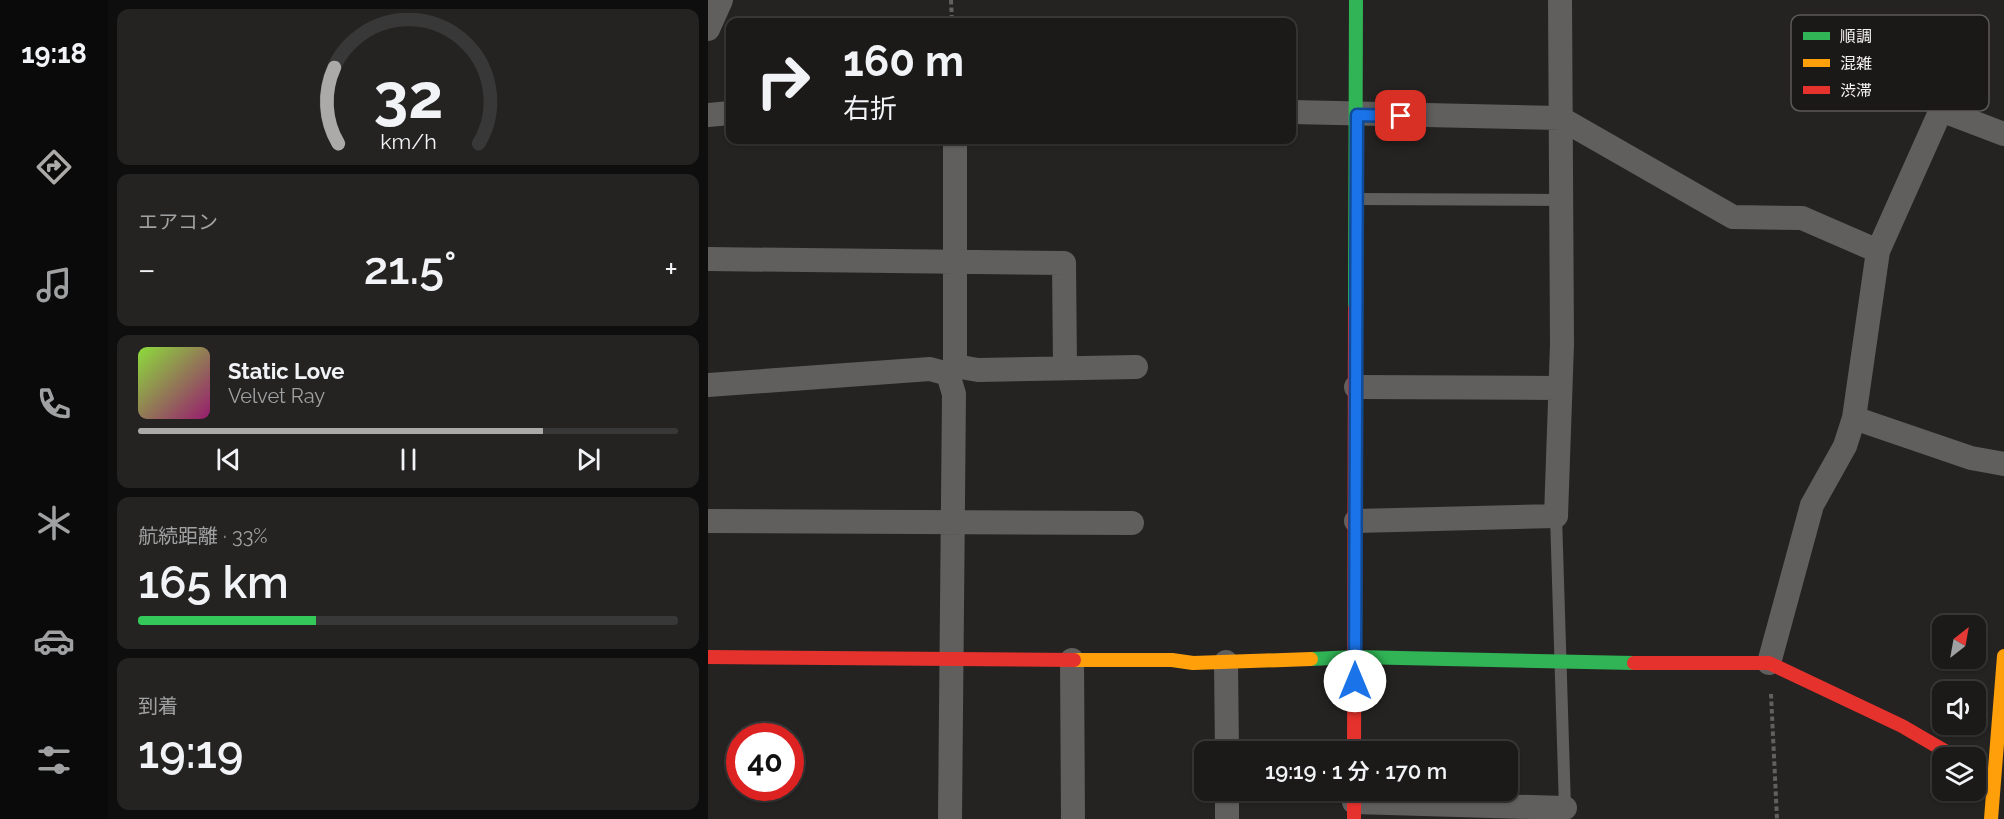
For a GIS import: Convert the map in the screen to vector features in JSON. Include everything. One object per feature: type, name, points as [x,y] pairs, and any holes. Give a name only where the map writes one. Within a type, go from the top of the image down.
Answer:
[{"type":"street","points":[[708,29],[721,0]]},
{"type":"street","points":[[1354,741],[1356,0]]},
{"type":"street","points":[[1356,521],[1556,516],[1560,388],[1560,0]]},
{"type":"street","points":[[1769,663],[1812,505],[1845,446],[1854,418],[1878,251],[1941,111]]},
{"type":"street","points":[[1944,111],[2004,134]]},
{"type":"street","points":[[1296,112],[1560,118],[1733,217],[1802,218],[1878,251]]},
{"type":"street","points":[[708,115],[726,113]]},
{"type":"street","points":[[950,819],[954,394],[951,370],[955,144]]},
{"type":"street","points":[[708,259],[1064,263],[1065,368]]},
{"type":"street","points":[[708,385],[930,369],[1136,367]]},
{"type":"street","points":[[1356,387],[1560,388]]},
{"type":"street","points":[[1854,418],[1971,458],[2004,464]]},
{"type":"street","points":[[708,521],[1132,523]]},
{"type":"street","points":[[1986,767],[2004,656]]},
{"type":"street","points":[[708,657],[1226,662],[1355,657],[1736,665],[1769,663],[1902,726],[1939,747]]},
{"type":"street","points":[[1072,660],[1073,819]]},
{"type":"street","points":[[1226,662],[1227,741]]},
{"type":"street","points":[[1986,780],[1992,819]]},
{"type":"street","points":[[1227,801],[1227,819]]},
{"type":"street","points":[[1354,804],[1565,808]]},
{"type":"lane","points":[[1357,200],[1561,200]]},
{"type":"lane","points":[[1556,516],[1565,808]]},
{"type":"path","points":[[951,0],[952,18]]},
{"type":"path","points":[[1769,663],[1777,819]]},
{"type":"traffic: fast","points":[[1355,308],[1356,0]]},
{"type":"traffic: fast","points":[[1311,659],[1355,657],[1634,663]]},
{"type":"traffic: slow","points":[[1991,819],[2004,656]]},
{"type":"traffic: slow","points":[[1074,660],[1172,660],[1193,663],[1311,659]]},
{"type":"traffic: jam","points":[[1354,741],[1355,308]]},
{"type":"traffic: jam","points":[[708,657],[1074,660]]},
{"type":"traffic: jam","points":[[1634,663],[1769,663],[1902,726],[1938,747]]},
{"type":"traffic: jam","points":[[1354,801],[1354,819]]},
{"type":"route","points":[[1355,681],[1357,115],[1401,116]]}]
